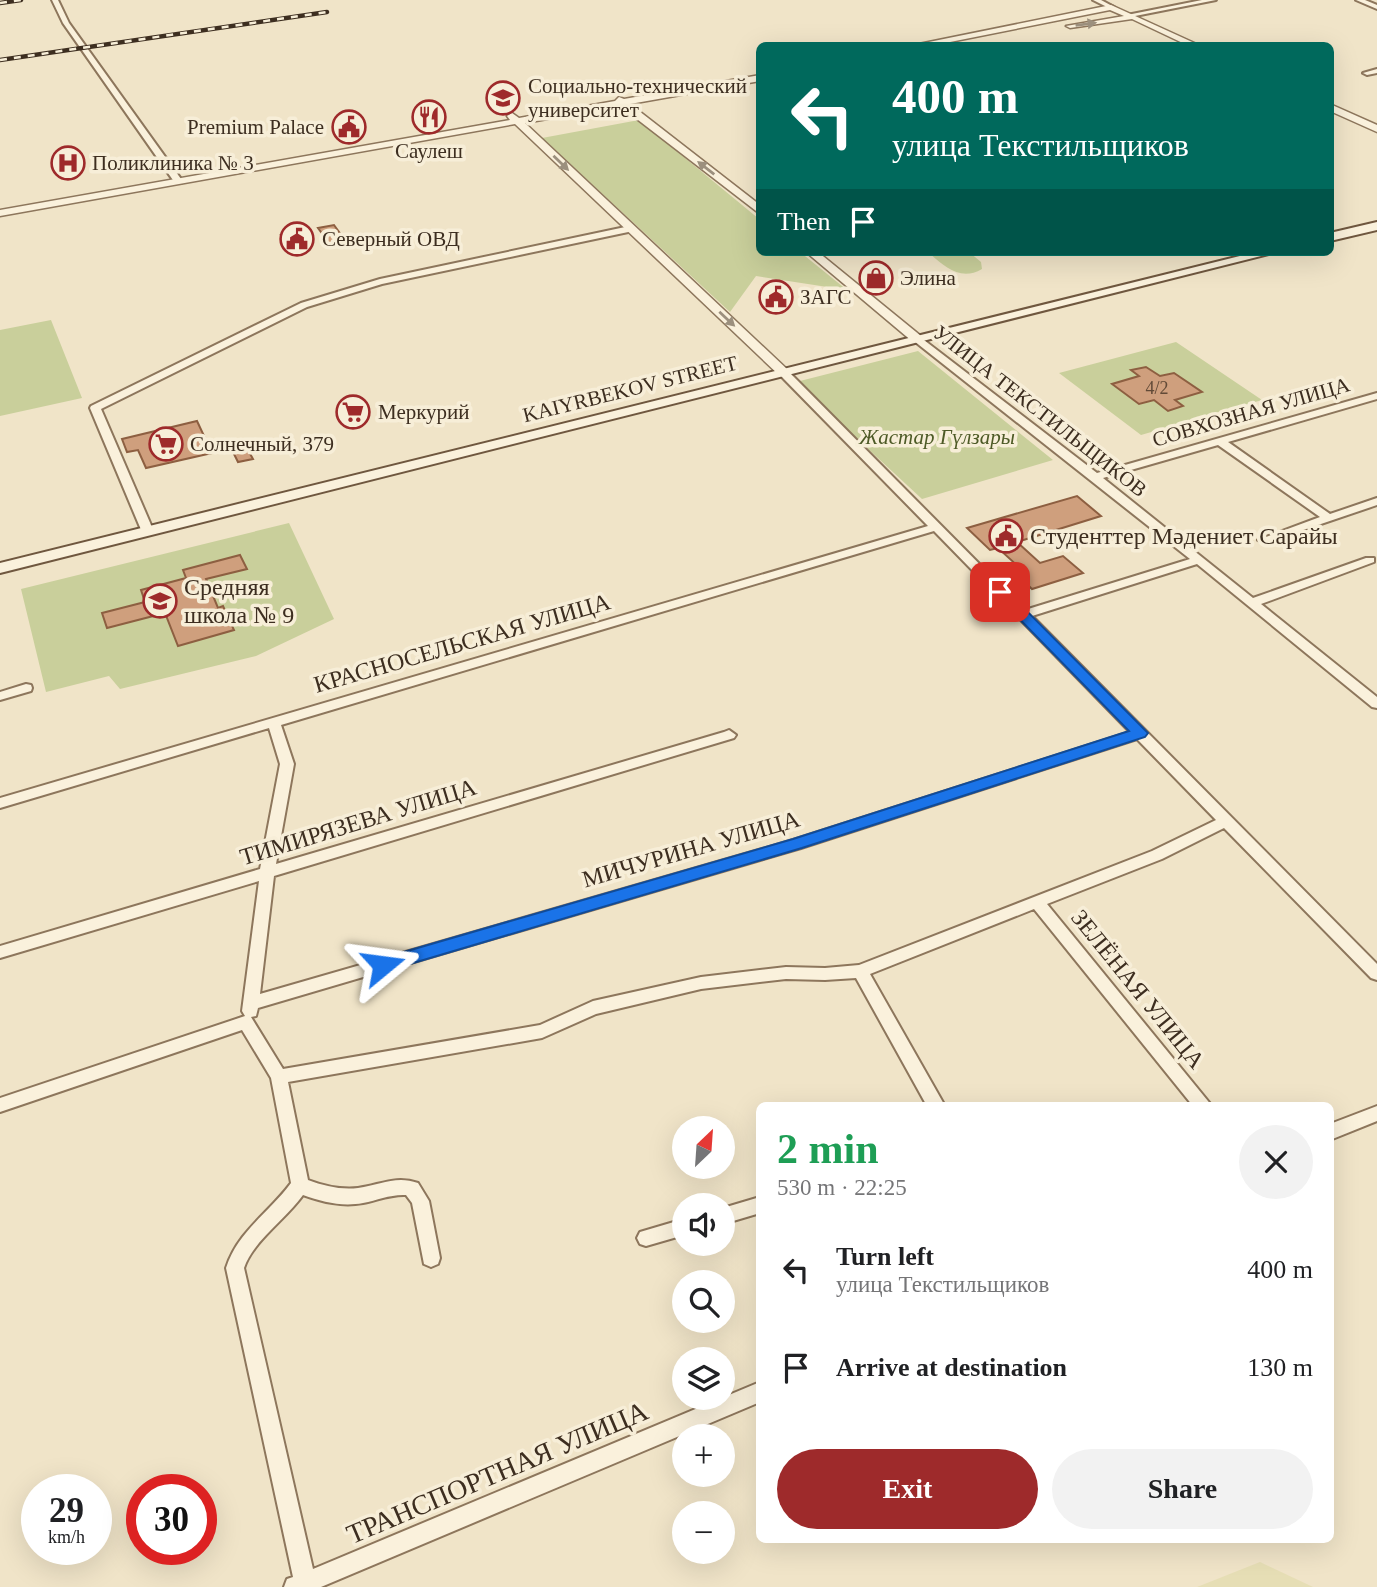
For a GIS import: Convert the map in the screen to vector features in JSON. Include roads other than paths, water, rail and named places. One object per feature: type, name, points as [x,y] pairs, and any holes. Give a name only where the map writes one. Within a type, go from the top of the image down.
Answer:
[{"type":"main road","points":[[1334,236],[1377,226]]},
{"type":"main road","name":"KAIYRBEKOV STREET","points":[[0,568],[1255,256]]},
{"type":"street","points":[[55,0],[66,23],[176,178]]},
{"type":"street","points":[[1096,0],[1189,42]]},
{"type":"street","points":[[967,42],[1213,0]]},
{"type":"street","points":[[1359,0],[1376,6]]},
{"type":"street","points":[[935,42],[1111,7]]},
{"type":"street","points":[[1367,74],[1377,71]]},
{"type":"street","points":[[0,206],[514,119],[756,74]]},
{"type":"street","points":[[619,100],[756,79]]},
{"type":"street","points":[[619,100],[756,208]]},
{"type":"street","points":[[1334,109],[1377,129]]},
{"type":"street","points":[[514,119],[784,373],[1377,974]]},
{"type":"street","points":[[0,213],[176,178]]},
{"type":"street","points":[[148,531],[95,408],[303,305],[380,282],[630,229]]},
{"type":"street","name":"УЛИЦА ТЕКСТИЛЬЩИКОВ","points":[[816,256],[1377,704]]},
{"type":"street","name":"СОВХОЗНАЯ УЛИЦА","points":[[1095,477],[1377,396]]},
{"type":"street","points":[[1221,442],[1327,517]]},
{"type":"street","points":[[1264,540],[1377,501]]},
{"type":"street","name":"КРАСНОСЕЛЬСКАЯ УЛИЦА","points":[[0,803],[936,527]]},
{"type":"street","points":[[1023,615],[1198,560]]},
{"type":"street","points":[[1251,603],[1375,561]]},
{"type":"street","points":[[0,695],[26,688]]},
{"type":"street","points":[[246,1022],[253,1003],[267,872],[287,764],[274,723]]},
{"type":"street","name":"МИЧУРИНА УЛИЦА","points":[[253,1003],[796,844],[1140,733]]},
{"type":"street","name":"ТИМИРЯЗЕВА УЛИЦА","points":[[0,952],[729,735]]},
{"type":"street","points":[[279,1077],[542,1031],[593,1008],[701,983],[786,972],[825,974],[860,971],[1157,855],[1225,822]]},
{"type":"street","name":"ЗЕЛЁНАЯ УЛИЦА","points":[[1037,902],[1200,1102]]},
{"type":"street","points":[[860,971],[934,1102]]},
{"type":"street","points":[[246,1022],[279,1077],[300,1185],[278,1213],[253,1234],[239,1251],[235,1268],[300,1585]]},
{"type":"street","points":[[0,1105],[246,1022]]},
{"type":"street","points":[[1334,1130],[1377,1113]]},
{"type":"street","points":[[300,1185],[337,1197],[358,1196],[401,1186],[412,1189],[420,1200],[432,1258]]},
{"type":"street","points":[[735,1212],[756,1206]]},
{"type":"street","points":[[646,1238],[672,1230]]},
{"type":"street","name":"ТРАНСПОРТНАЯ УЛИЦА","points":[[300,1585],[756,1394]]},
{"type":"railway","points":[[0,3],[21,0]]},
{"type":"railway","points":[[0,60],[327,12]]},
{"type":"place","name":"Социально-технический университет","points":[[503,98]]},
{"type":"place","name":"Саулеш","points":[[429,117]]},
{"type":"place","name":"Premium Palace","points":[[349,127]]},
{"type":"place","name":"Поликлиника № 3","points":[[68,163]]},
{"type":"place","name":"Северный ОВД","points":[[297,239]]},
{"type":"place","name":"Элина","points":[[876,278]]},
{"type":"place","name":"ЗАГС","points":[[776,297]]},
{"type":"place","name":"Меркурий","points":[[353,412]]},
{"type":"place","name":"Солнечный, 379","points":[[166,444]]},
{"type":"place","name":"Студенттер Мәдениет Сарайы","points":[[1006,536]]},
{"type":"place","name":"Средняя школа № 9","points":[[160,601]]},
{"type":"park label","name":"Жастар Гүлзары","points":[[937,437]]}]
